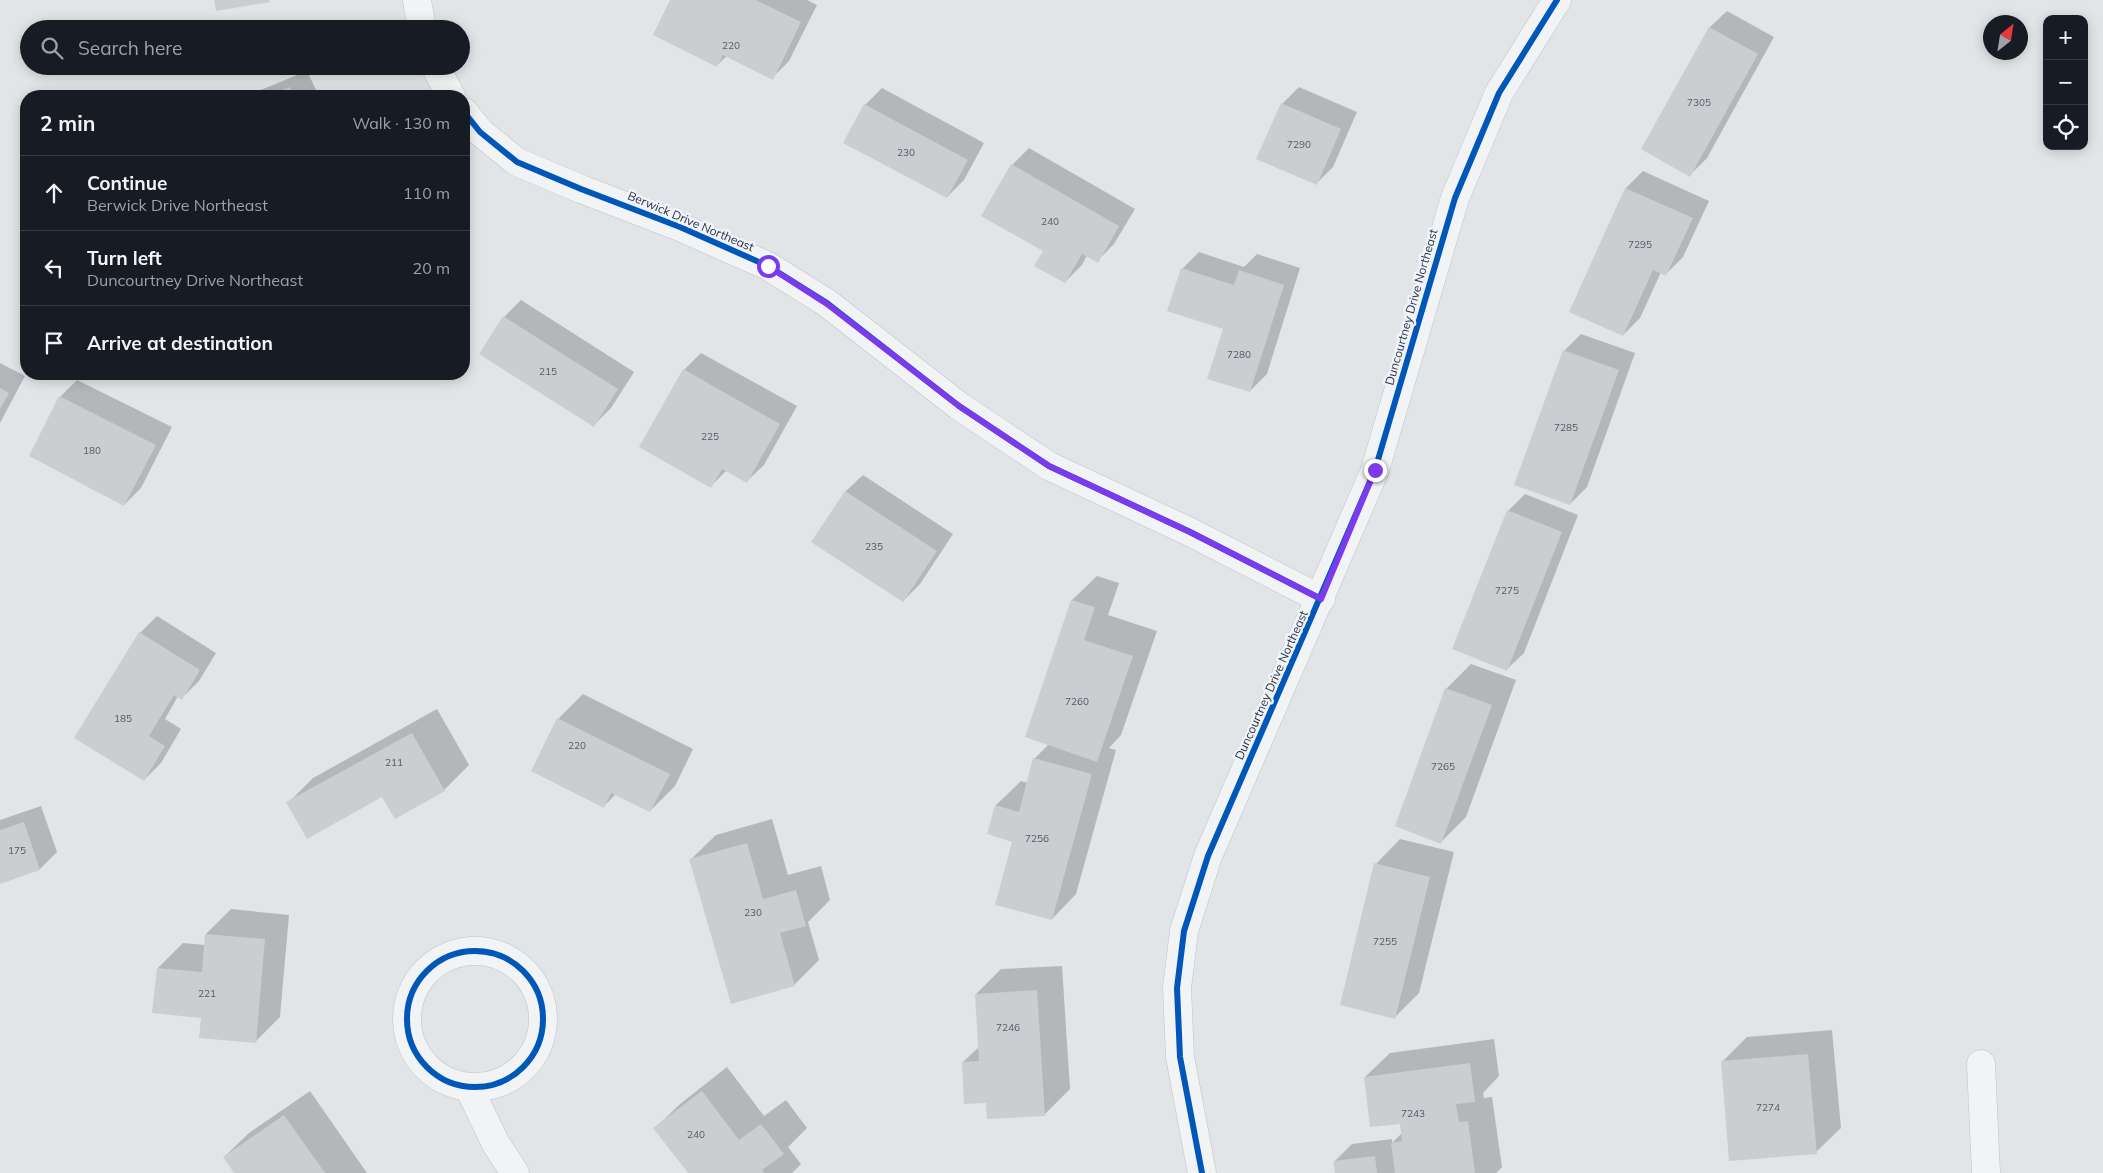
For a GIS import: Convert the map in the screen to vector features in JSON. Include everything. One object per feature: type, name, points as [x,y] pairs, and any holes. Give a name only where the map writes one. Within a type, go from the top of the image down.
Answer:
[{"type":"street","points":[[417,0],[420,20]]},
{"type":"street","name":"Duncourtney Drive Northeast","points":[[1202,1173],[1180,1057],[1177,988],[1184,931],[1208,856],[1321,599],[1375,470],[1455,198],[1499,92],[1557,0]]},
{"type":"street","points":[[440,75],[448,90]]},
{"type":"street","name":"Berwick Drive Northeast","points":[[470,120],[480,132],[517,162],[680,227],[768,266],[827,304],[959,406],[1049,466],[1190,532],[1321,599]]},
{"type":"street","points":[[469,1088],[492,1086],[513,1077],[530,1060],[540,1040],[541,1033],[543,1017],[539,995],[527,975],[509,961],[488,952],[465,952],[444,958],[425,972],[413,989],[407,1008],[406,1028],[412,1048],[426,1068],[446,1081],[469,1088],[496,1144],[515,1173]]},
{"type":"street","points":[[1981,1064],[1986,1173]]},
{"type":"building","points":[[214,0],[270,0],[270,2],[216,11]]},
{"type":"building","points":[[670,0],[756,0],[801,22],[773,80],[723,55],[717,67],[653,35]]},
{"type":"building","points":[[1709,27],[1758,54],[1690,177],[1641,149]]},
{"type":"building","points":[[1281,103],[1341,129],[1317,185],[1256,159]]},
{"type":"building","points":[[864,104],[968,160],[947,198],[843,143]]},
{"type":"building","points":[[1011,164],[1119,226],[1098,263],[1082,254],[1065,283],[1034,266],[1043,251],[981,216]]},
{"type":"building","points":[[1625,188],[1693,218],[1666,276],[1653,270],[1623,336],[1569,312]]},
{"type":"building","points":[[1181,268],[1234,285],[1239,270],[1284,285],[1250,392],[1207,379],[1223,329],[1167,311]]},
{"type":"building","points":[[503,316],[618,389],[594,427],[479,354]]},
{"type":"building","points":[[1563,350],[1619,370],[1570,505],[1514,485]]},
{"type":"building","points":[[683,369],[780,424],[747,483],[722,469],[711,488],[639,447]]},
{"type":"building","points":[[0,388],[9,393],[0,409]]},
{"type":"building","points":[[59,396],[156,445],[124,506],[29,456]]},
{"type":"building","points":[[845,491],[937,551],[903,602],[811,542]]},
{"type":"building","points":[[1507,510],[1562,532],[1507,671],[1452,649]]},
{"type":"building","points":[[1071,600],[1095,607],[1084,640],[1133,656],[1097,762],[1025,737]]},
{"type":"building","points":[[139,632],[200,670],[182,700],[174,695],[149,736],[165,746],[144,781],[74,738]]},
{"type":"building","points":[[1445,688],[1492,705],[1441,844],[1395,826]]},
{"type":"building","points":[[557,718],[670,774],[650,812],[611,793],[604,808],[531,771]]},
{"type":"building","points":[[412,733],[445,791],[395,819],[382,797],[307,839],[286,802]]},
{"type":"building","points":[[1033,758],[1092,774],[1052,920],[995,905],[1012,842],[987,834],[995,805],[1019,812]]},
{"type":"building","points":[[24,822],[40,870],[0,884],[0,830]]},
{"type":"building","points":[[747,843],[763,899],[796,890],[806,926],[780,933],[795,986],[731,1004],[689,859]]},
{"type":"building","points":[[1374,863],[1430,877],[1395,1019],[1340,1005]]},
{"type":"building","points":[[205,934],[265,939],[256,1043],[199,1038],[201,1018],[152,1013],[157,968],[202,972]]},
{"type":"building","points":[[1037,990],[1045,1116],[987,1119],[986,1103],[964,1104],[962,1062],[979,1061],[975,994]]},
{"type":"building","points":[[1808,1054],[1817,1154],[1729,1161],[1721,1061]]},
{"type":"building","points":[[1470,1063],[1475,1102],[1456,1104],[1459,1122],[1468,1121],[1475,1173],[1395,1173],[1391,1143],[1402,1141],[1400,1124],[1370,1127],[1364,1077]]},
{"type":"building","points":[[702,1091],[739,1140],[761,1124],[784,1154],[762,1170],[764,1173],[688,1173],[653,1128]]},
{"type":"building","points":[[284,1115],[325,1173],[234,1173],[223,1157]]},
{"type":"building","points":[[1375,1156],[1377,1173],[1335,1173],[1333,1161]]},
{"type":"cycle path","points":[[1202,1173],[1180,1057],[1177,988],[1184,931],[1208,856],[1375,470],[1455,198],[1499,93],[1557,0]]},
{"type":"cycle path","points":[[470,120],[480,132],[517,162],[680,227],[768,266],[827,303],[959,406],[1049,466],[1190,532],[1321,599]]},
{"type":"cycle path","points":[[475,951],[501,956],[513,962],[523,971],[532,981],[538,993],[543,1019],[538,1045],[532,1057],[523,1067],[513,1076],[501,1082],[475,1087],[449,1082],[437,1076],[427,1067],[418,1057],[412,1045],[407,1019],[412,993],[418,981],[427,971],[437,962],[449,956],[475,951]]},
{"type":"route","points":[[768,266],[827,304],[959,406],[1049,466],[1190,532],[1321,599],[1375,470]]}]
